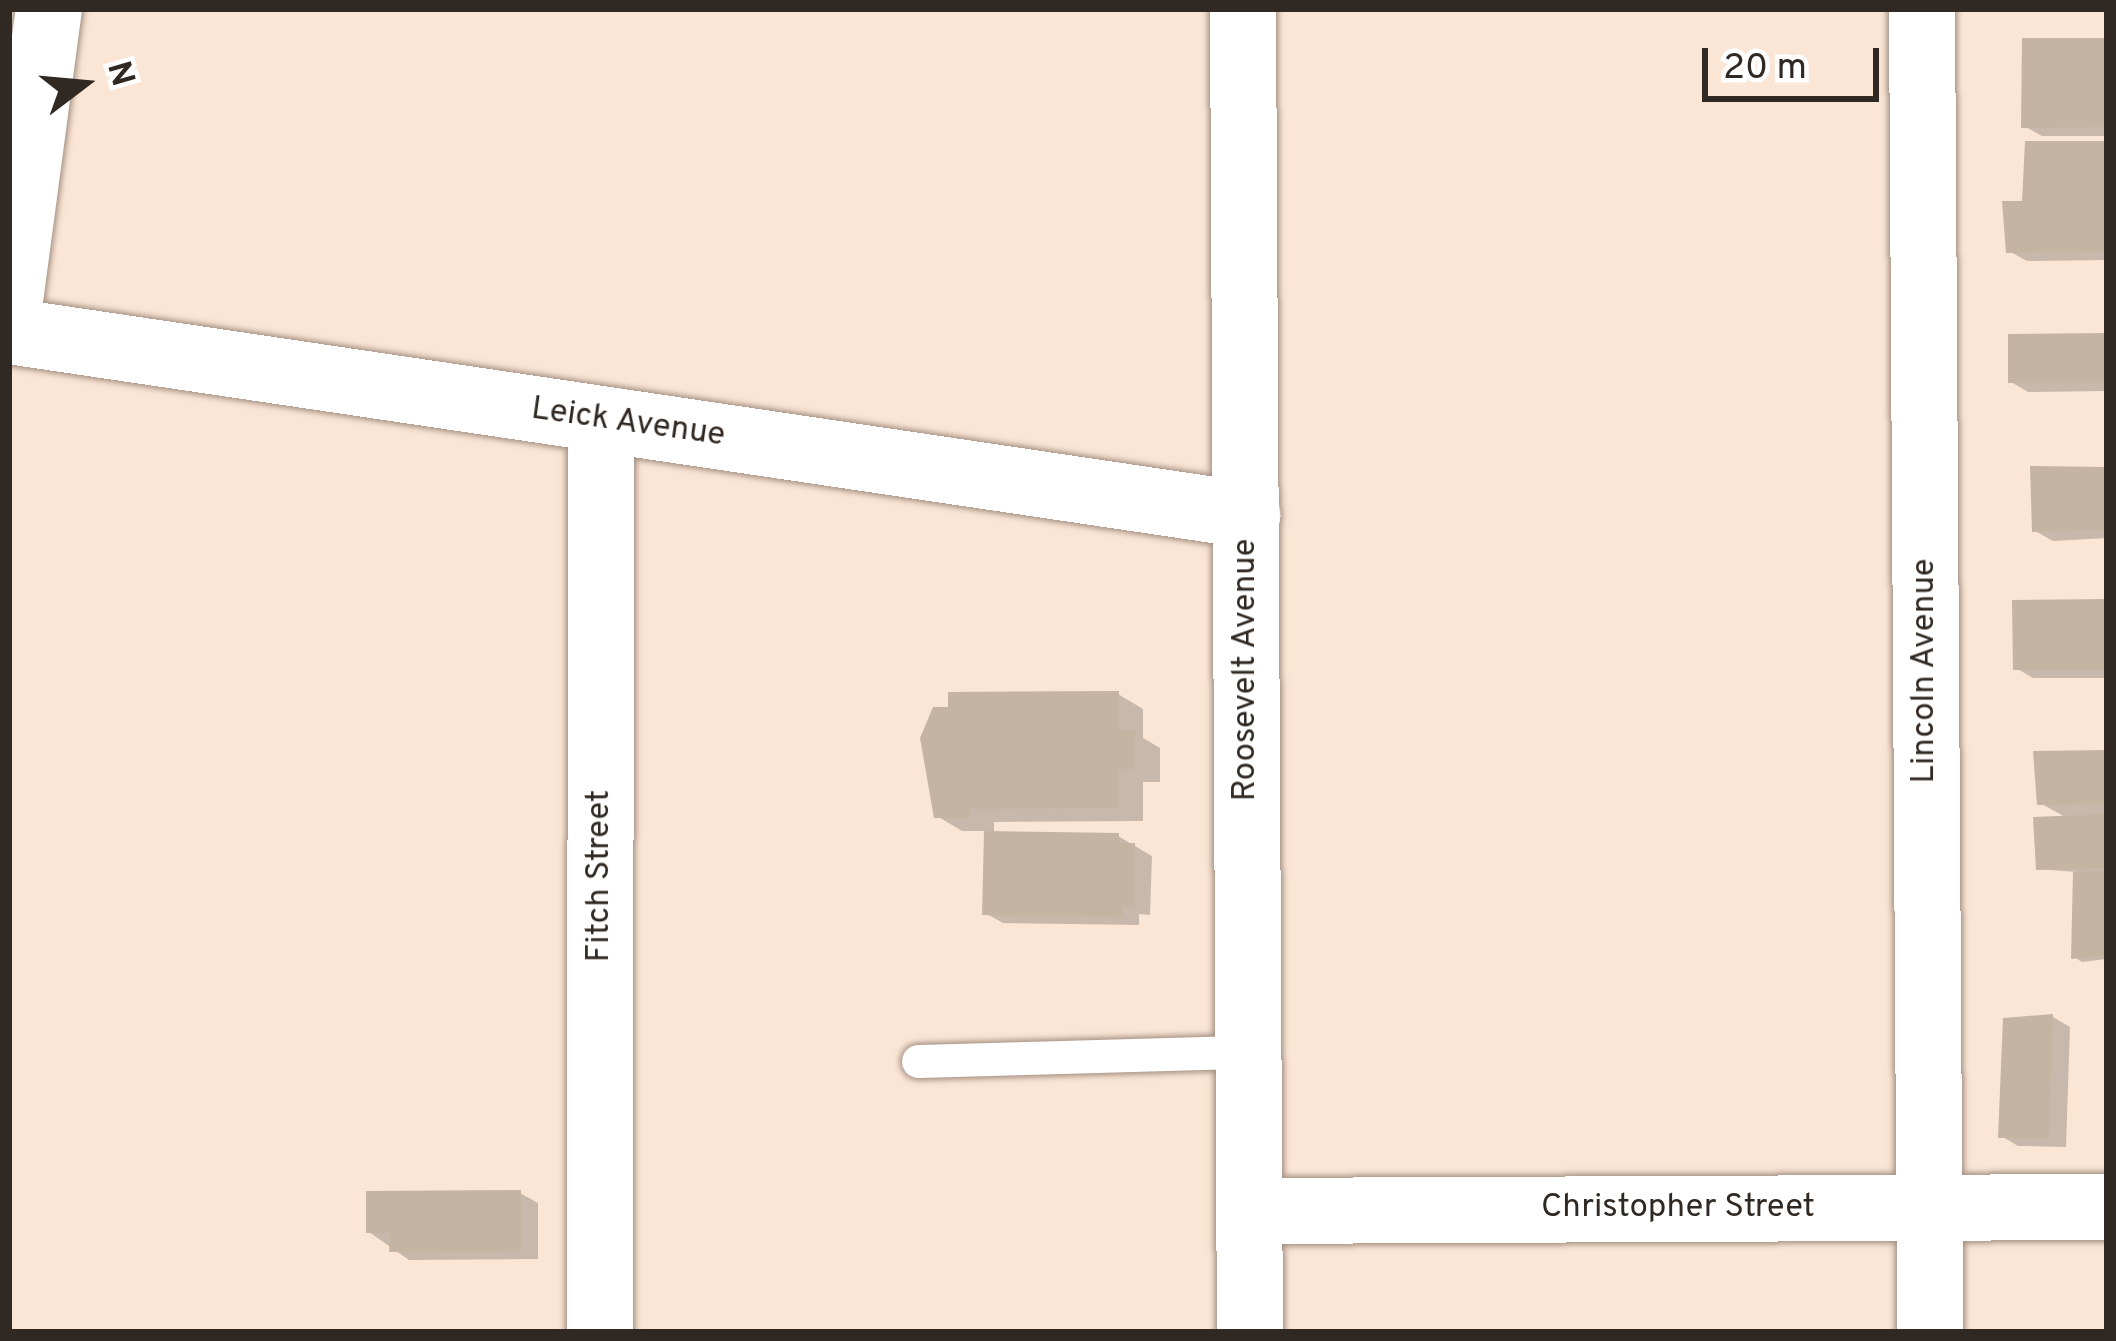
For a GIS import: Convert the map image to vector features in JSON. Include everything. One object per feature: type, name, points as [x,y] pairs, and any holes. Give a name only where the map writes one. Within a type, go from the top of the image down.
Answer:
[{"type":"street","points":[[9,308],[49,9]]},
{"type":"street","name":"Roosevelt Avenue","points":[[1243,9],[1250,1332]]},
{"type":"street","name":"Lincoln Avenue","points":[[1922,9],[1930,1332]]},
{"type":"street","name":"Leick Avenue","points":[[9,331],[1247,515]]},
{"type":"street","name":"Fitch Street","points":[[600,1332],[601,421]]},
{"type":"street","name":"Christopher Street","points":[[1250,1211],[2107,1207]]},
{"type":"lane","points":[[918,1061],[1249,1052]]},
{"type":"building","points":[[2022,38],[2107,38],[2107,127],[2021,128]]},
{"type":"building","points":[[2025,141],[2107,141],[2107,251],[2006,253],[2002,201],[2022,201]]},
{"type":"building","points":[[2107,333],[2107,383],[2008,383],[2008,334]]},
{"type":"building","points":[[2030,466],[2107,467],[2107,529],[2032,532]]},
{"type":"building","points":[[2107,599],[2107,670],[2013,670],[2012,600]]},
{"type":"building","points":[[1119,691],[1119,730],[1135,730],[1135,769],[1119,769],[1119,808],[969,809],[970,818],[934,818],[920,738],[933,707],[948,707],[948,692]]},
{"type":"building","points":[[2107,750],[2107,804],[2037,805],[2033,751]]},
{"type":"building","points":[[2107,814],[2107,868],[2036,870],[2033,817]]},
{"type":"building","points":[[984,831],[1119,833],[1119,843],[1135,843],[1134,907],[1122,906],[1123,917],[982,915]]},
{"type":"building","points":[[2107,871],[2107,955],[2071,959],[2073,872]]},
{"type":"building","points":[[2053,1014],[2049,1138],[1998,1138],[2003,1018]]},
{"type":"building","points":[[521,1190],[521,1251],[389,1252],[390,1233],[366,1233],[366,1191]]}]
